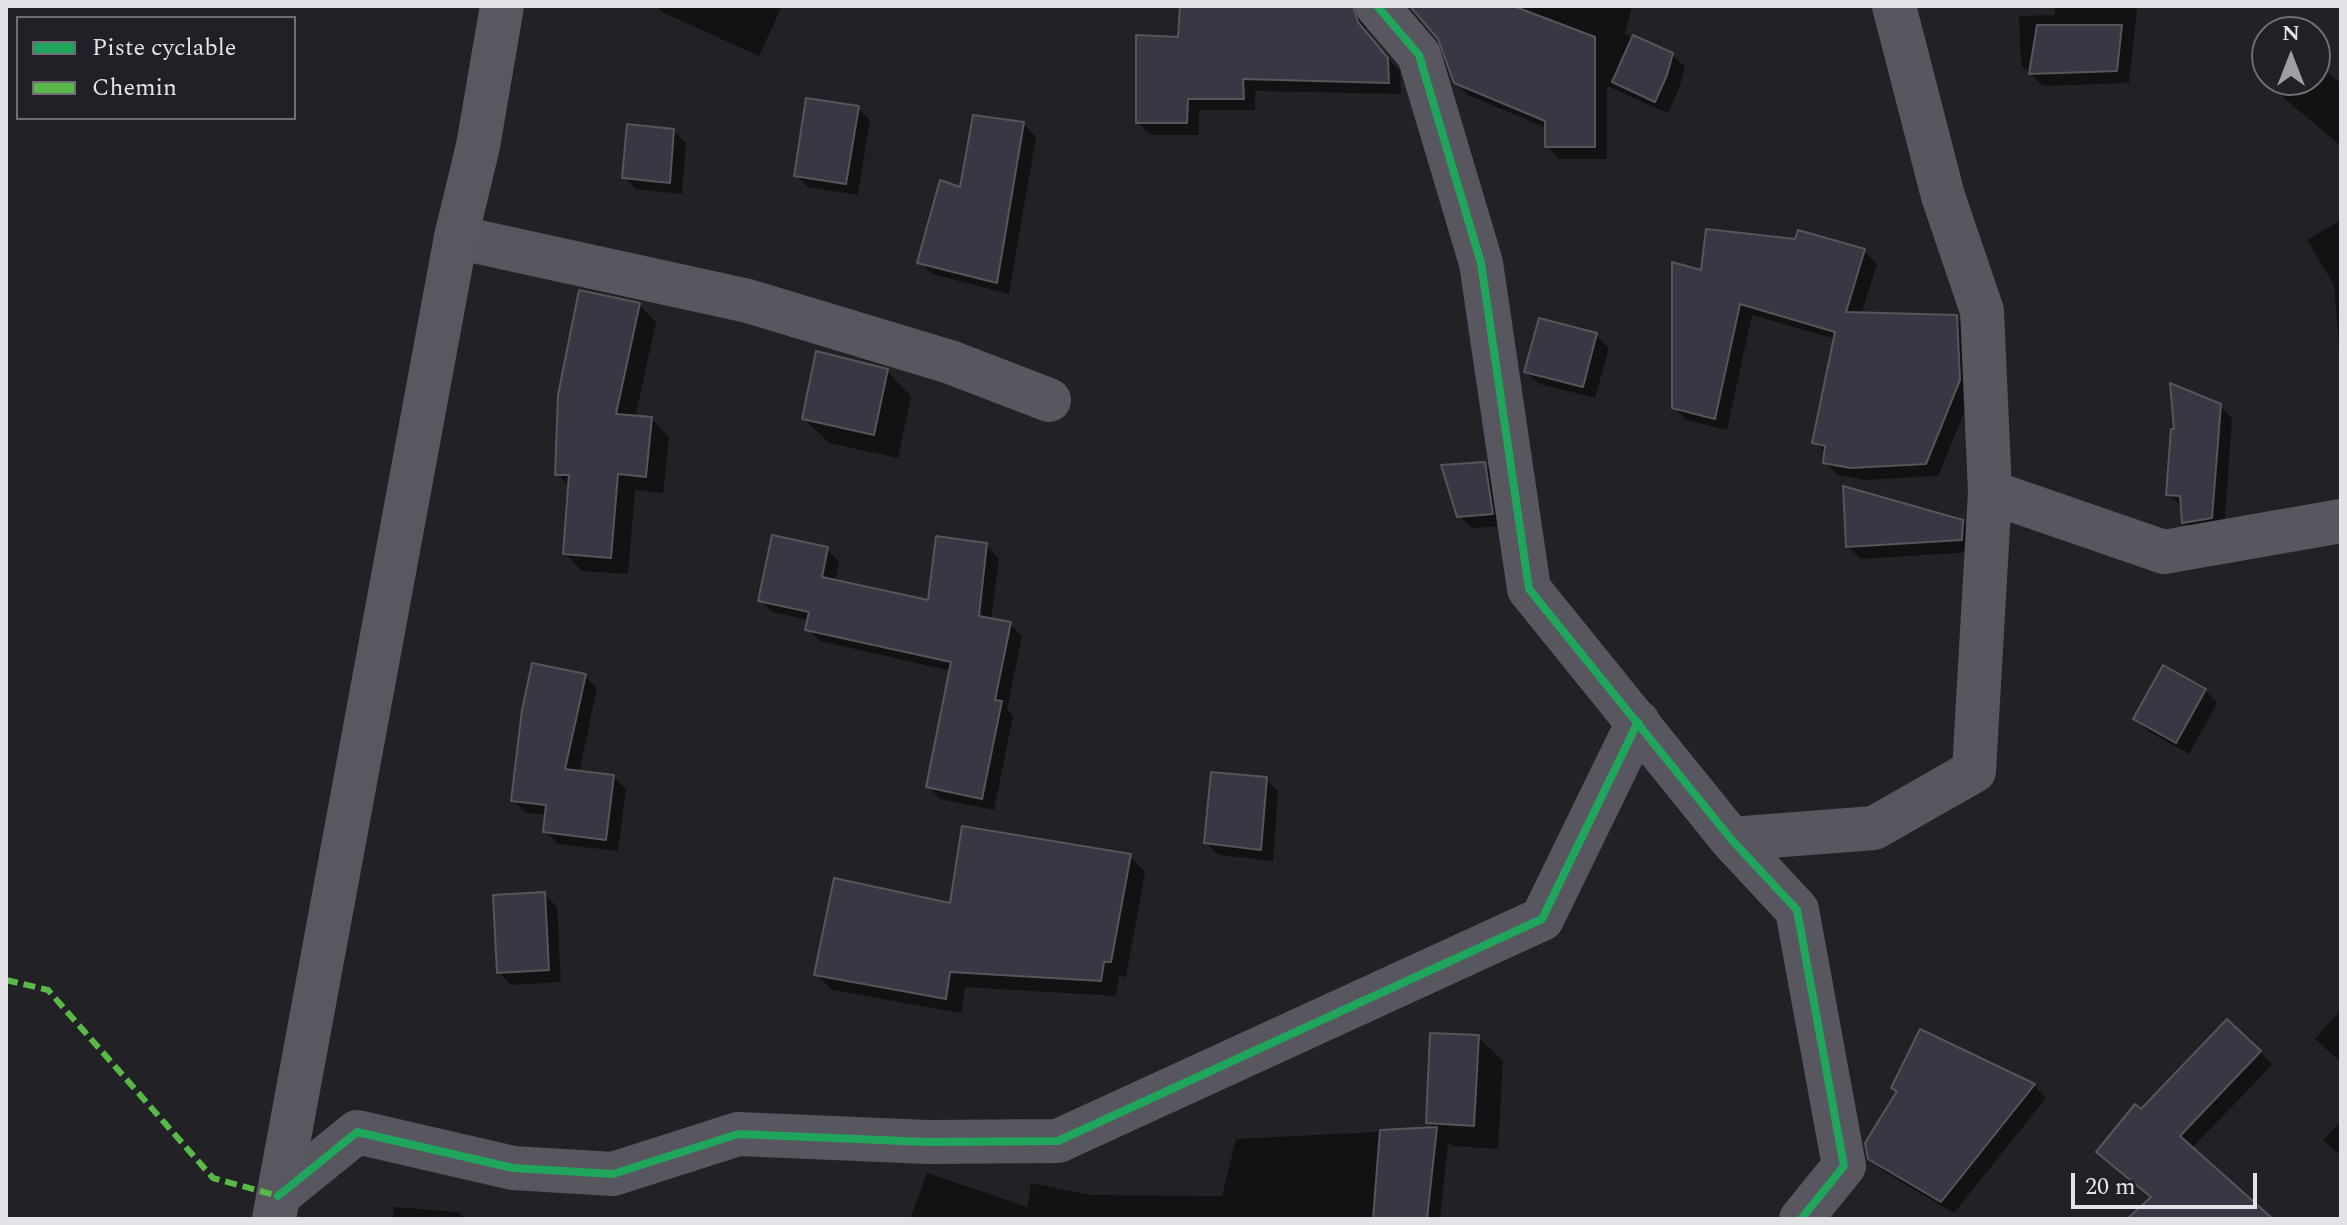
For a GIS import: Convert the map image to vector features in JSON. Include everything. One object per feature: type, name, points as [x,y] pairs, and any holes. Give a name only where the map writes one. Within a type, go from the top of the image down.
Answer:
[{"type":"main road","points":[[276,1208],[456,237],[478,146],[502,6]]},
{"type":"street","points":[[1377,6],[1419,55],[1481,263],[1529,589],[1731,839],[1797,910],[1844,1166],[1801,1219]]},
{"type":"street","points":[[1731,839],[1874,828],[1974,771],[1990,492],[1982,311],[1943,196],[1894,6]]},
{"type":"street","points":[[456,237],[748,301],[950,362],[1049,400]]},
{"type":"street","points":[[1990,492],[2164,552],[2341,521]]},
{"type":"street","points":[[276,1208],[357,1132],[513,1168],[613,1174],[738,1134],[928,1142],[1058,1141],[1542,919],[1638,722]]},
{"type":"building","points":[[1180,6],[1353,6],[1358,22],[1388,58],[1389,83],[1243,79],[1244,99],[1188,99],[1187,123],[1136,123],[1136,35],[1178,37]]},
{"type":"building","points":[[1410,6],[1513,6],[1595,37],[1595,147],[1545,147],[1545,121],[1454,83],[1438,39]]},
{"type":"building","points":[[2037,25],[2122,25],[2117,71],[2029,74]]},
{"type":"building","points":[[1633,35],[1673,53],[1655,102],[1612,82]]},
{"type":"building","points":[[806,98],[859,106],[846,184],[794,176]]},
{"type":"building","points":[[973,115],[1024,122],[997,283],[917,263],[940,180],[960,187]]},
{"type":"building","points":[[627,124],[674,129],[670,183],[622,178]]},
{"type":"building","points":[[1706,229],[1795,239],[1798,230],[1865,249],[1846,312],[1957,315],[1960,380],[1926,464],[1851,468],[1823,463],[1825,446],[1812,443],[1835,332],[1740,304],[1715,419],[1672,408],[1672,262],[1701,270]]},
{"type":"building","points":[[579,290],[640,303],[616,414],[652,417],[646,477],[618,474],[611,558],[563,554],[569,475],[555,475],[558,395]]},
{"type":"building","points":[[1539,318],[1597,333],[1583,387],[1524,372]]},
{"type":"building","points":[[816,351],[888,369],[874,435],[802,419]]},
{"type":"building","points":[[2170,383],[2221,404],[2212,518],[2182,523],[2180,496],[2166,495],[2171,429],[2174,429]]},
{"type":"building","points":[[1485,462],[1493,514],[1457,517],[1441,465]]},
{"type":"building","points":[[1843,486],[1963,520],[1962,540],[1846,547]]},
{"type":"building","points":[[772,535],[828,547],[822,577],[928,600],[936,536],[987,543],[979,616],[1011,622],[995,700],[1002,701],[982,799],[926,787],[951,662],[805,630],[809,612],[758,601]]},
{"type":"building","points":[[532,663],[586,674],[565,769],[614,775],[606,840],[543,832],[546,805],[511,801],[522,710]]},
{"type":"building","points":[[2163,665],[2206,689],[2176,743],[2133,719]]},
{"type":"building","points":[[1211,772],[1267,777],[1261,850],[1204,843]]},
{"type":"building","points":[[962,826],[1131,854],[1111,962],[1104,962],[1101,981],[950,972],[946,999],[814,975],[834,878],[950,903]]},
{"type":"building","points":[[545,892],[549,970],[497,973],[493,895]]},
{"type":"building","points":[[2227,1019],[2261,1051],[2180,1136],[2273,1219],[2127,1219],[2151,1197],[2096,1152],[2135,1104],[2141,1109]]},
{"type":"building","points":[[1920,1029],[2035,1084],[1941,1202],[1868,1159],[1865,1143],[1897,1091],[1891,1088]]},
{"type":"building","points":[[1430,1033],[1479,1035],[1474,1126],[1426,1123]]},
{"type":"building","points":[[1437,1127],[1427,1219],[1373,1219],[1380,1130]]},
{"type":"marked path","points":[[6,980],[48,990],[213,1178],[278,1196]]},
{"type":"cycle path","points":[[1377,6],[1419,55],[1481,263],[1529,589],[1731,839],[1797,910],[1844,1166],[1801,1219]]},
{"type":"cycle path","points":[[278,1196],[357,1132],[513,1168],[613,1174],[738,1134],[928,1142],[1058,1141],[1542,919],[1638,722]]}]
